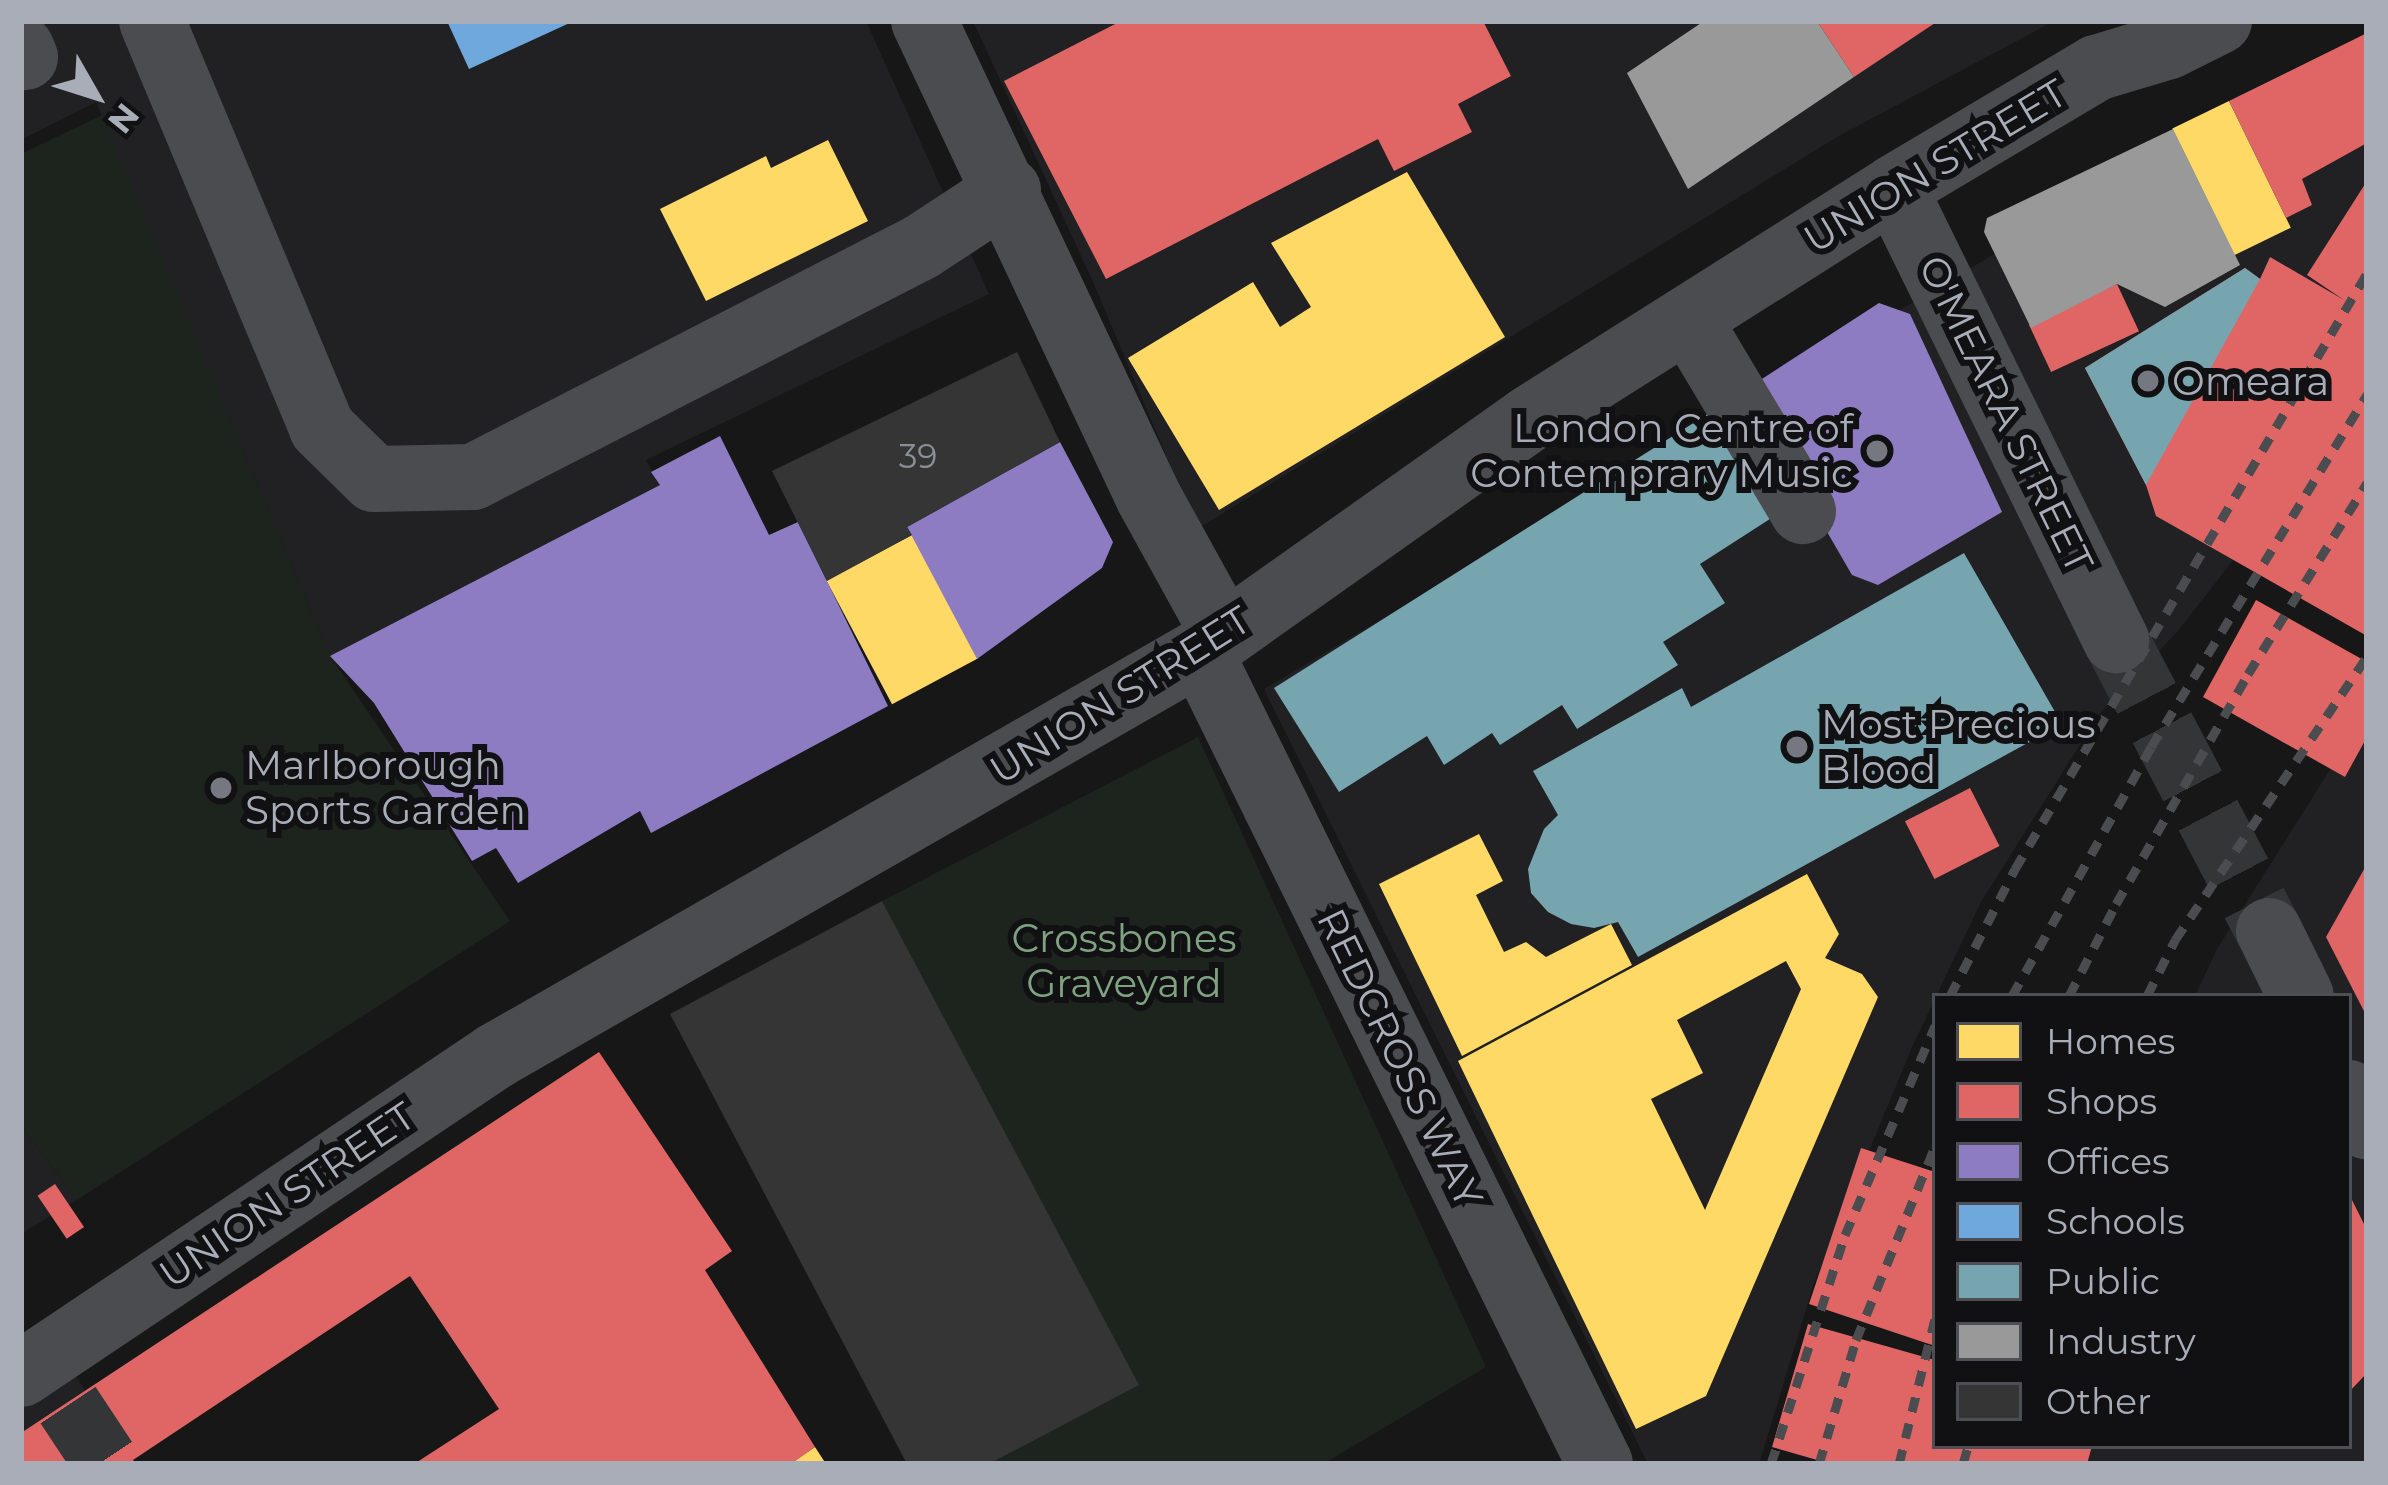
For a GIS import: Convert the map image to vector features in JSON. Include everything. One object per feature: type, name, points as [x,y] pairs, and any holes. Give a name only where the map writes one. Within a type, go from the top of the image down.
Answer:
[{"type":"street","points":[[152,21],[322,428],[374,479],[473,477],[921,247],[1007,190]]},
{"type":"street","name":"REDCROSS WAY","points":[[924,21],[1600,1464]]},
{"type":"street","name":"UNION STREET","points":[[42,1381],[497,1055],[1212,643],[1528,419],[1894,188],[2088,44],[2169,46],[2219,21]]},
{"type":"street","name":"O'MEARA STREET","points":[[1894,188],[2116,640]]},
{"type":"street","points":[[1688,319],[1803,511]]},
{"type":"street","points":[[2269,932],[2300,993]]},
{"type":"street","points":[[2352,1099],[2367,1127]]},
{"type":"shaded area","points":[[21,21],[866,21],[989,294],[646,460],[660,485],[330,656],[96,102],[21,140]]},
{"type":"shaded area","points":[[973,21],[2054,21],[1837,137],[1197,529],[1094,284]]},
{"type":"shaded area","points":[[2367,32],[2367,388],[2178,631],[2100,713],[1981,902],[1938,993],[1932,993],[1932,1005],[1814,1283],[1759,1464],[1648,1464],[1264,689]]},
{"type":"shaded area","points":[[2367,711],[2367,1464],[2016,1464],[2019,1449],[2352,1449],[2352,993],[2196,993],[2217,949]]},
{"type":"shaded area","points":[[21,1125],[77,1200],[21,1234]]},
{"type":"shaded area","points":[[75,1375],[134,1464],[21,1464],[21,1408]]},
{"type":"green space","name":"Marlborough Sports Garden","points":[[102,115],[330,656],[510,921],[77,1200],[21,1125],[21,154]]},
{"type":"green space","name":"Crossbones Graveyard","points":[[1198,737],[1486,1367],[1323,1464],[989,1464],[1138,1384],[882,901]]},
{"type":"building: Homes","points":[[2229,101],[2291,228],[2234,255],[2172,129]]},
{"type":"building: Homes","points":[[828,140],[868,221],[706,301],[660,209],[766,156],[771,168]]},
{"type":"building: Homes","points":[[1407,172],[1505,337],[1219,510],[1128,358],[1253,282],[1280,327],[1311,307],[1271,243]]},
{"type":"building: Homes","points":[[912,535],[978,659],[892,704],[826,581]]},
{"type":"building: Homes","points":[[1479,834],[1503,881],[1476,895],[1504,952],[1526,942],[1546,957],[1611,924],[1632,965],[1462,1056],[1379,884]]},
{"type":"building: Homes","points":[[1807,874],[1839,934],[1825,958],[1862,974],[1878,997],[1706,1396],[1636,1429],[1458,1061]],"holes":[[[1786,961],[1801,989],[1705,1210],[1651,1099],[1703,1073],[1677,1020]]]},
{"type":"building: Homes","points":[[815,1447],[826,1464],[790,1464]]},
{"type":"building: Shops","points":[[1121,21],[1483,21],[1511,76],[1458,104],[1472,132],[1394,171],[1378,139],[1106,279],[1004,81]]},
{"type":"building: Shops","points":[[1817,21],[1938,21],[1854,77]]},
{"type":"building: Shops","points":[[2367,33],[2367,143],[2302,179],[2312,205],[2286,218],[2229,101]]},
{"type":"building: Shops","name":"Omeara","points":[[2367,181],[2367,636],[2156,516],[2146,485],[2085,368],[2245,268],[2260,279],[2270,257],[2344,300],[2307,275]]},
{"type":"building: Shops","points":[[2117,284],[2139,331],[2051,372],[2029,325]]},
{"type":"building: Shops","points":[[2256,600],[2367,662],[2367,737],[2345,777],[2203,697]]},
{"type":"building: Shops","points":[[1970,788],[2000,846],[1934,879],[1905,821]]},
{"type":"building: Shops","points":[[2367,864],[2367,1017],[2326,937]]},
{"type":"building: Shops","points":[[599,1052],[732,1251],[705,1270],[815,1447],[791,1464],[414,1464],[499,1409],[410,1276],[133,1460],[136,1464],[21,1464],[21,1433]]},
{"type":"building: Shops","points":[[1861,1148],[1932,1171],[1932,1345],[1809,1304]]},
{"type":"building: Shops","points":[[55,1184],[84,1227],[67,1239],[38,1196]]},
{"type":"building: Shops","points":[[2352,1200],[2367,1230],[2367,1373],[2352,1389]]},
{"type":"building: Shops","points":[[1808,1324],[1932,1359],[1932,1449],[2091,1449],[2087,1464],[1831,1464],[1772,1447]]},
{"type":"building: Offices","name":"London Centre of Contemprary Music","points":[[1879,303],[1910,314],[2002,512],[1878,585],[1852,575],[1745,390]]},
{"type":"building: Offices","points":[[720,436],[769,535],[798,522],[888,706],[651,833],[640,811],[518,883],[496,848],[472,861],[374,703],[330,656],[660,485],[651,472]]},
{"type":"building: Offices","points":[[1060,442],[1113,542],[1102,568],[977,659],[907,527]]},
{"type":"building: Schools","points":[[447,21],[574,21],[469,69]]},
{"type":"building: Public","name":"Omeara","points":[[2245,268],[2260,279],[2146,485],[2085,368]]},
{"type":"building: Public","points":[[1722,405],[1787,508],[1700,564],[1725,603],[1663,642],[1678,665],[1577,729],[1562,705],[1500,745],[1492,733],[1444,765],[1427,736],[1339,792],[1274,688]]},
{"type":"building: Public","name":"Most Precious Blood","points":[[1964,553],[2062,724],[1638,957],[1618,922],[1594,928],[1571,924],[1548,912],[1531,893],[1528,869],[1544,829],[1558,815],[1533,771],[1682,688],[1691,707]]},
{"type":"building: Industry","points":[[1704,21],[1817,21],[1854,77],[1688,189],[1627,73]]},
{"type":"building: Industry","points":[[2173,129],[2240,265],[2165,307],[2117,284],[2031,328],[1984,232],[1987,218]]},
{"type":"building: Other","points":[[1017,352],[1060,442],[907,527],[912,535],[827,581],[772,471]]},
{"type":"building: Other","points":[[882,901],[1139,1385],[989,1464],[907,1464],[670,1014]]},
{"type":"tunnel","points":[[2116,640],[2269,931]]},
{"type":"tunnel","points":[[68,1405],[107,1464]]},
{"type":"railway","points":[[1952,993],[2015,869],[2367,273]]},
{"type":"railway","points":[[2014,993],[2151,747],[2367,394]]},
{"type":"railway","points":[[2071,993],[2248,674],[2367,483]]},
{"type":"railway","points":[[2148,993],[2175,940],[2367,656]]},
{"type":"railway","points":[[1771,1464],[1845,1235],[1932,1033]]},
{"type":"railway","points":[[1819,1464],[1856,1340],[1932,1153]]},
{"type":"railway","points":[[1899,1464],[1932,1331]]},
{"type":"railway","points":[[1963,1464],[1967,1449]]},
{"type":"place","name":"Omeara","points":[[2148,381]]},
{"type":"place","name":"London Centre of Contemprary Music","points":[[1877,451]]},
{"type":"place","name":"Most Precious Blood","points":[[1797,747]]},
{"type":"place","name":"Marlborough Sports Garden","points":[[221,788]]}]
